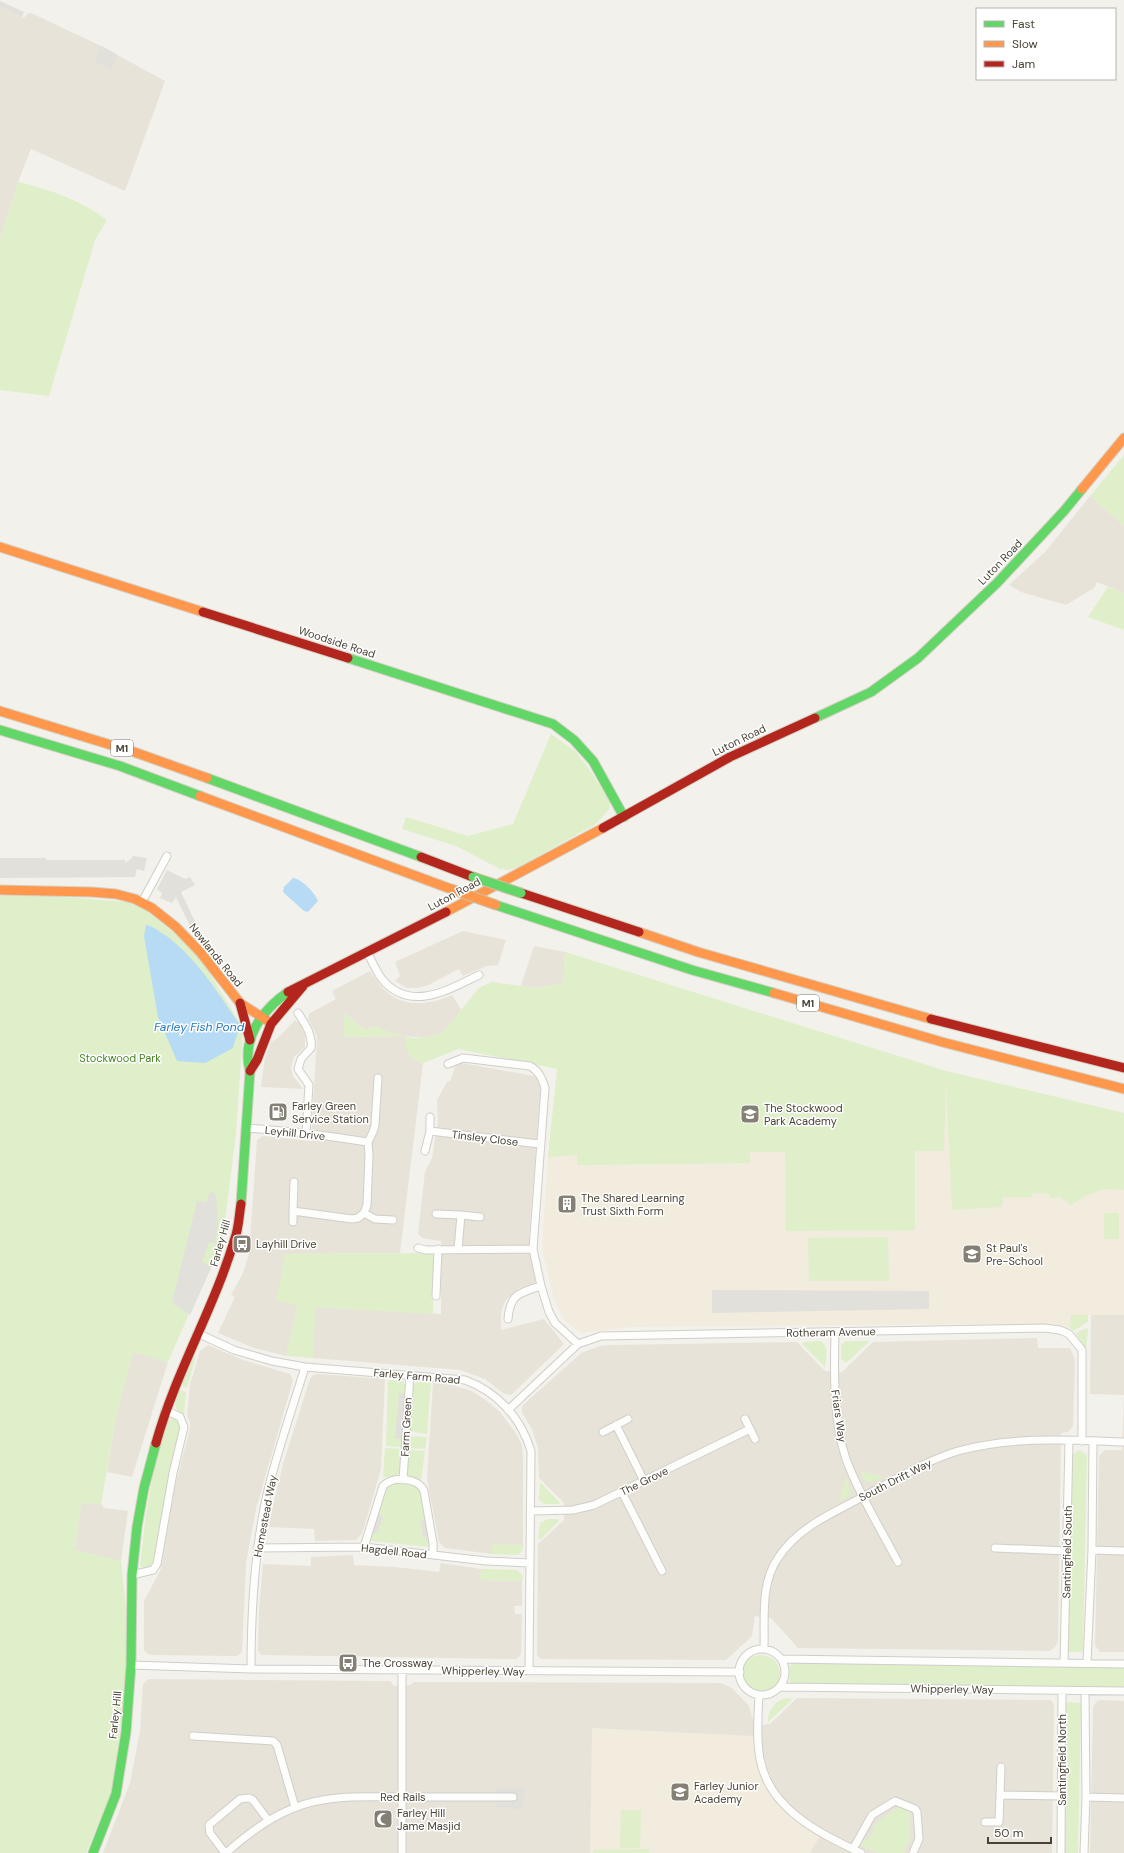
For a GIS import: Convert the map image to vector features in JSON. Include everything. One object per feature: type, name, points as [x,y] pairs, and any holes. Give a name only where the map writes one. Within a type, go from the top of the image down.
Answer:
[{"type":"main road","name":"Luton Road","points":[[261,1018],[278,1000],[290,992],[450,910],[624,817],[730,757],[870,692],[918,658],[997,583],[1064,511],[1124,438]]},
{"type":"main road","name":"Woodside Road","points":[[0,547],[553,724],[574,740],[593,761],[624,817]]},
{"type":"main road","name":"M1","points":[[0,711],[134,752],[235,787],[473,877],[698,952],[889,1008],[1124,1068]]},
{"type":"main road","name":"M1","points":[[0,730],[120,766],[450,889],[692,970],[942,1042],[1124,1089]]},
{"type":"main road","name":"Newlands Road","points":[[0,890],[104,893],[126,896],[142,902],[160,914],[191,941],[240,1003],[271,1024]]},
{"type":"main road","name":"Luton Road","points":[[271,1024],[304,986]]},
{"type":"main road","points":[[240,1003],[250,1040]]},
{"type":"main road","name":"Farley Hill","points":[[93,1853],[116,1794],[126,1732],[131,1665],[132,1575],[137,1527],[144,1488],[165,1410],[197,1333],[218,1288],[236,1236],[242,1200],[247,1128],[250,1072],[247,1057],[250,1040],[261,1018]]},
{"type":"main road","name":"Farley Hill","points":[[250,1072],[257,1064],[264,1036],[271,1024]]},
{"type":"street","points":[[142,902],[167,856]]},
{"type":"street","points":[[367,952],[381,978],[387,984],[399,993],[411,996],[438,994],[479,975]]},
{"type":"street","points":[[298,1013],[311,1038],[311,1048],[301,1059],[298,1069],[308,1085],[306,1133]]},
{"type":"street","points":[[448,1064],[463,1058],[530,1066],[536,1069],[540,1075],[545,1088],[533,1249],[541,1286],[549,1312],[555,1323],[578,1344]]},
{"type":"street","points":[[293,1211],[352,1219],[358,1218],[364,1213],[367,1198],[369,1156],[368,1142],[375,1125],[378,1078]]},
{"type":"street","points":[[425,1151],[430,1131],[430,1117]]},
{"type":"street","name":"Leyhill Drive","points":[[247,1128],[306,1133],[368,1142]]},
{"type":"street","name":"Tinsley Close","points":[[430,1131],[540,1144]]},
{"type":"street","points":[[293,1222],[294,1182]]},
{"type":"street","points":[[364,1213],[375,1219],[393,1220]]},
{"type":"street","points":[[436,1214],[480,1217]]},
{"type":"street","points":[[458,1248],[461,1215]]},
{"type":"street","points":[[418,1248],[533,1249]]},
{"type":"street","points":[[436,1296],[438,1249]]},
{"type":"street","points":[[508,1319],[509,1306],[514,1298],[523,1292],[541,1286]]},
{"type":"street","name":"Rotheram Avenue","points":[[508,1410],[578,1344],[601,1336],[1044,1328],[1060,1330],[1070,1334],[1082,1350],[1082,1441]]},
{"type":"street","name":"Friars Way","points":[[835,1332],[834,1377],[837,1413],[846,1458],[898,1562]]},
{"type":"street","name":"Farley Farm Road","points":[[197,1333],[254,1357],[305,1367],[456,1378],[473,1383],[489,1392],[508,1410],[524,1432],[531,1451],[529,1671]]},
{"type":"street","name":"Homestead Way","points":[[251,1669],[252,1606],[258,1548],[266,1498],[305,1367]]},
{"type":"street","name":"Farm Green","points":[[403,1480],[410,1375]]},
{"type":"street","points":[[132,1575],[153,1570],[157,1564],[171,1480],[184,1427],[180,1417],[165,1410]]},
{"type":"street","points":[[603,1432],[628,1419]]},
{"type":"street","points":[[745,1419],[755,1439]]},
{"type":"street","points":[[616,1425],[644,1481]]},
{"type":"street","name":"The Grove","points":[[531,1512],[563,1511],[585,1508],[622,1492],[750,1429]]},
{"type":"street","name":"Santingfield South","points":[[1064,1663],[1068,1551],[1069,1441]]},
{"type":"street","points":[[1086,1663],[1092,1550],[1093,1441]]},
{"type":"street","name":"South Drift Way","points":[[764,1649],[766,1590],[770,1574],[777,1558],[789,1543],[811,1525],[910,1472],[958,1452],[983,1445],[1009,1442],[1124,1442]]},
{"type":"street","points":[[364,1547],[383,1486],[390,1480],[417,1481],[422,1485],[424,1491],[433,1543],[433,1555]]},
{"type":"street","points":[[622,1492],[662,1571]]},
{"type":"street","name":"Hagdell Road","points":[[258,1548],[364,1547],[486,1561],[530,1563]]},
{"type":"street","points":[[996,1548],[1068,1551]]},
{"type":"street","points":[[1092,1550],[1124,1551]]},
{"type":"street","points":[[764,1649],[771,1651],[781,1659],[785,1673],[780,1687],[770,1694],[759,1695],[752,1693],[743,1684],[740,1672],[741,1664],[750,1653],[764,1649]]},
{"type":"street","points":[[781,1659],[1124,1664]]},
{"type":"street","name":"Whipperley Way","points":[[131,1665],[251,1669],[740,1672]]},
{"type":"street","points":[[402,1670],[402,1853]]},
{"type":"street","name":"Whipperley Way","points":[[780,1687],[1124,1691]]},
{"type":"street","name":"Santingfield North","points":[[1061,1853],[1062,1691]]},
{"type":"street","points":[[1084,1853],[1086,1797],[1085,1691]]},
{"type":"street","points":[[759,1695],[760,1759],[768,1785],[784,1807],[813,1827],[860,1853]]},
{"type":"street","points":[[193,1736],[273,1741],[277,1745],[295,1807]]},
{"type":"street","points":[[985,1822],[999,1822],[1001,1767]]},
{"type":"street","points":[[1000,1795],[1062,1796]]},
{"type":"street","name":"Red Rails","points":[[268,1820],[253,1800],[245,1798],[240,1799],[209,1825],[210,1833],[225,1853],[241,1839],[268,1820],[295,1807],[325,1799],[353,1797],[513,1797]]},
{"type":"street","points":[[1086,1797],[1124,1798]]},
{"type":"street","points":[[853,1849],[872,1815],[895,1801],[915,1809],[917,1812],[919,1840],[913,1853]]},
{"type":"shaded area","points":[[0,1],[24,12],[22,17],[0,6]]},
{"type":"shaded area","points":[[0,6],[24,18],[27,14],[31,13],[99,45],[165,81],[125,191],[31,149],[18,182],[0,239]]},
{"type":"shaded area","points":[[102,46],[118,55],[111,70],[94,61]]},
{"type":"shaded area","points":[[1090,496],[1124,526],[1124,593],[1097,582],[1094,588],[1066,605],[1021,592],[1009,585],[1045,552]]},
{"type":"shaded area","points":[[133,856],[147,858],[144,871],[137,869],[135,877],[0,878],[0,858],[46,858],[46,860],[125,860],[125,863]]},
{"type":"shaded area","points":[[167,870],[185,879],[190,877],[195,885],[181,892],[199,930],[193,932],[176,897],[172,903],[160,898],[162,893],[157,889]]},
{"type":"shaded area","points":[[463,931],[506,940],[498,965],[487,966],[463,976],[459,969],[428,985],[418,988],[407,988],[395,981],[400,976],[395,962]]},
{"type":"shaded area","points":[[534,946],[565,952],[564,983],[536,988],[521,986]]},
{"type":"shaded area","name":"The Stockwood Park Academy","points":[[565,952],[946,1071],[1124,1113],[1124,1315],[1071,1315],[1070,1331],[1060,1327],[1047,1325],[954,1324],[631,1327],[581,1333],[564,1320],[554,1299],[542,1248],[548,1157],[558,1069]]},
{"type":"shaded area","points":[[370,971],[380,985],[389,994],[397,999],[410,1003],[423,1003],[436,1001],[452,995],[462,1011],[443,1032],[426,1038],[405,1036],[413,1059],[423,1063],[400,1253],[285,1254],[297,1305],[286,1356],[254,1348],[218,1333],[235,1297],[231,1295],[243,1273],[249,1254],[257,1140],[263,1136],[311,1141],[317,1037],[308,1018],[310,1013],[336,999],[332,991]],"holes":[[[344,1013],[365,1030],[376,1026],[390,1033],[402,1036],[344,1037]]]},
{"type":"shaded area","points":[[295,1020],[300,1023],[305,1036],[305,1047],[294,1057],[291,1068],[293,1076],[303,1089],[261,1087],[265,1058],[271,1042],[278,1038]]},
{"type":"shaded area","points":[[456,1062],[534,1076],[541,1082],[529,1237],[536,1279],[534,1284],[519,1288],[505,1301],[501,1312],[501,1330],[544,1319],[564,1344],[511,1395],[503,1393],[485,1379],[460,1370],[313,1358],[315,1307],[441,1314],[441,1241],[422,1238],[418,1234],[425,1172],[432,1158],[438,1121],[437,1100],[447,1082],[451,1080]]},
{"type":"shaded area","points":[[210,1192],[216,1193],[218,1227],[215,1243],[209,1242],[202,1262],[212,1266],[190,1315],[172,1303],[197,1201],[206,1202]]},
{"type":"shaded area","points":[[712,1290],[929,1291],[929,1309],[712,1313]]},
{"type":"shaded area","points":[[1091,1315],[1124,1315],[1124,1395],[1090,1394]]},
{"type":"shaded area","points":[[1037,1338],[1038,1348],[1070,1348],[1074,1357],[1075,1365],[1073,1426],[1068,1432],[1061,1433],[1058,1641],[1056,1646],[1050,1651],[798,1648],[771,1618],[755,1616],[752,1636],[726,1660],[541,1659],[537,1655],[538,1544],[564,1520],[564,1503],[539,1478],[538,1448],[532,1429],[522,1413],[522,1408],[523,1405],[581,1353],[600,1346],[612,1345],[797,1342],[825,1371],[842,1372],[873,1342]]},
{"type":"shaded area","points":[[208,1345],[243,1360],[290,1374],[293,1380],[256,1509],[246,1563],[242,1652],[237,1656],[152,1655],[148,1654],[144,1650],[144,1601],[161,1569],[175,1486],[190,1429],[190,1423],[187,1415],[190,1384],[200,1351]]},
{"type":"shaded area","points":[[133,1352],[168,1362],[132,1477],[107,1472],[116,1418]]},
{"type":"shaded area","points":[[318,1374],[385,1379],[381,1469],[362,1534],[356,1540],[315,1541],[314,1529],[268,1527],[283,1464],[310,1379],[313,1375]]},
{"type":"shaded area","points":[[433,1383],[452,1385],[472,1391],[500,1412],[517,1435],[522,1445],[523,1457],[523,1545],[492,1544],[492,1554],[445,1548],[439,1542],[427,1479]]},
{"type":"shaded area","points":[[399,1393],[406,1394],[403,1439],[395,1439]]},
{"type":"shaded area","points":[[1124,1395],[1124,1652],[1100,1652],[1095,1645],[1099,1456],[1105,1450],[1122,1450]]},
{"type":"shaded area","points":[[81,1503],[101,1504],[104,1508],[128,1511],[121,1561],[75,1550]]},
{"type":"shaded area","points":[[377,1514],[383,1516],[378,1533],[372,1533]]},
{"type":"shaded area","points":[[426,1519],[430,1537],[423,1538],[420,1520]]},
{"type":"shaded area","points":[[353,1555],[354,1565],[395,1567],[439,1572],[441,1563],[481,1569],[480,1580],[522,1581],[522,1606],[514,1606],[515,1614],[522,1614],[521,1654],[517,1659],[261,1655],[258,1650],[259,1610],[263,1564],[311,1566],[311,1557]]},
{"type":"shaded area","points":[[148,1679],[390,1681],[394,1686],[410,1685],[414,1682],[721,1683],[732,1688],[749,1706],[755,1726],[770,1724],[797,1698],[1051,1700],[1054,1705],[1052,1853],[103,1853],[130,1783],[140,1731],[143,1684]]},
{"type":"shaded area","points":[[1100,1700],[1124,1701],[1124,1853],[1090,1853],[1093,1707],[1096,1702]]},
{"type":"shaded area","name":"Farley Junior Academy","points":[[592,1728],[755,1736],[756,1762],[762,1780],[777,1804],[795,1820],[820,1836],[810,1853],[590,1853]]},
{"type":"shaded area","points":[[497,1787],[524,1788],[523,1809],[496,1808]]},
{"type":"green space","points":[[18,182],[65,196],[87,207],[107,220],[95,240],[49,396],[0,390],[0,239]]},
{"type":"green space","points":[[1124,455],[1124,526],[1090,496]]},
{"type":"green space","points":[[1108,587],[1124,593],[1124,630],[1088,617]]},
{"type":"green space","points":[[551,734],[576,752],[610,802],[609,809],[596,824],[520,866],[509,870],[500,869],[456,846],[402,829],[406,817],[468,836],[513,824]]},
{"type":"green space","name":"Stockwood Park","points":[[42,895],[137,903],[196,951],[243,1028],[236,1134],[223,1236],[168,1362],[133,1352],[116,1418],[101,1504],[81,1503],[75,1550],[121,1561],[129,1637],[128,1667],[112,1793],[86,1853],[0,1853],[0,896]]},
{"type":"green space","points":[[565,952],[946,1071],[1124,1113],[1124,1190],[1104,1189],[1085,1196],[1071,1205],[1060,1197],[1050,1198],[1050,1194],[1032,1193],[1032,1197],[1003,1197],[1002,1207],[952,1210],[946,1081],[944,1151],[915,1151],[915,1230],[786,1231],[785,1152],[750,1152],[750,1163],[577,1165],[577,1155],[548,1157],[557,1069],[458,1049],[423,1063],[410,1056],[408,1053],[405,1036],[426,1038],[443,1032],[479,988],[492,982],[536,988],[563,983]]},
{"type":"green space","points":[[344,1013],[365,1030],[376,1026],[390,1033],[404,1036],[344,1037]]},
{"type":"green space","points":[[1104,1213],[1119,1213],[1119,1239],[1104,1239]]},
{"type":"green space","points":[[888,1237],[889,1281],[809,1281],[808,1238]]},
{"type":"green space","points":[[433,1253],[433,1314],[316,1307],[313,1358],[286,1356],[297,1305],[276,1301],[285,1254]]},
{"type":"green space","points":[[1071,1315],[1088,1315],[1088,1322],[1073,1331],[1070,1328]]},
{"type":"green space","points":[[1087,1328],[1088,1329],[1086,1350],[1076,1333]]},
{"type":"green space","points":[[820,1341],[826,1349],[825,1367],[802,1344],[804,1342]]},
{"type":"green space","points":[[846,1341],[870,1341],[846,1363],[841,1359],[841,1345]]},
{"type":"green space","points":[[196,1356],[187,1388],[183,1386],[182,1383],[194,1357]]},
{"type":"green space","points":[[388,1380],[403,1381],[407,1389],[406,1394],[399,1394],[396,1439],[403,1439],[402,1447],[386,1446]]},
{"type":"green space","points":[[417,1381],[431,1383],[427,1434],[408,1431],[413,1386]]},
{"type":"green space","points":[[182,1390],[186,1392],[184,1416],[177,1410],[175,1405],[179,1391]]},
{"type":"green space","points":[[172,1418],[177,1418],[180,1428],[155,1560],[151,1568],[145,1569],[140,1566],[145,1521],[154,1467],[168,1421]]},
{"type":"green space","points":[[409,1436],[427,1437],[425,1449],[408,1448]]},
{"type":"green space","points":[[385,1448],[402,1449],[401,1471],[395,1477],[383,1477]]},
{"type":"green space","points":[[408,1450],[425,1451],[421,1480],[411,1478],[407,1474]]},
{"type":"green space","points":[[1080,1450],[1087,1455],[1083,1650],[1081,1652],[1068,1652],[1072,1456]]},
{"type":"green space","points":[[861,1471],[883,1478],[868,1483],[863,1479]]},
{"type":"green space","points":[[846,1477],[851,1491],[849,1496],[841,1501],[838,1500]]},
{"type":"green space","points":[[540,1482],[560,1503],[559,1504],[544,1504],[539,1500]]},
{"type":"green space","points":[[390,1483],[416,1484],[420,1487],[426,1519],[420,1520],[423,1538],[430,1537],[430,1544],[428,1547],[371,1541],[370,1539],[372,1533],[378,1533],[383,1516],[377,1514],[385,1487]]},
{"type":"green space","points":[[548,1519],[558,1519],[559,1521],[541,1539],[538,1539],[540,1523]]},
{"type":"green space","points":[[492,1544],[523,1545],[523,1550],[518,1555],[492,1554]]},
{"type":"green space","points":[[481,1569],[517,1570],[523,1576],[522,1581],[480,1580]]},
{"type":"green space","points":[[757,1655],[765,1655],[775,1660],[779,1667],[779,1681],[775,1688],[765,1693],[757,1693],[747,1688],[745,1685],[742,1678],[742,1670],[747,1660],[750,1658]]},
{"type":"green space","points":[[794,1662],[1124,1666],[1124,1689],[790,1684],[789,1667]]},
{"type":"green space","points":[[786,1698],[793,1699],[768,1722],[769,1714],[773,1707],[779,1701]]},
{"type":"green space","points":[[1068,1702],[1081,1704],[1078,1853],[1062,1853],[1066,1705]]},
{"type":"green space","points":[[901,1805],[910,1810],[910,1840],[903,1853],[877,1853],[859,1844],[861,1840],[870,1838],[877,1822]]},
{"type":"green space","points":[[621,1810],[641,1810],[640,1848],[620,1848]]},
{"type":"green space","points":[[649,1849],[649,1853],[593,1853],[593,1850]]},
{"type":"water","points":[[293,878],[297,879],[308,887],[318,901],[308,912],[304,911],[283,892],[284,887]]},
{"type":"water","name":"Farley Fish Pond","points":[[146,925],[156,929],[177,944],[197,965],[215,989],[240,1025],[233,1048],[205,1063],[177,1061],[158,1017],[144,936]]},
{"type":"traffic: fast","points":[[815,718],[871,692],[918,658],[997,583],[1064,511],[1082,489]]},
{"type":"traffic: fast","points":[[348,658],[553,724],[574,740],[593,761],[624,817]]},
{"type":"traffic: fast","points":[[0,730],[120,766],[200,796]]},
{"type":"traffic: fast","points":[[207,778],[421,857]]},
{"type":"traffic: fast","points":[[473,877],[521,893]]},
{"type":"traffic: fast","points":[[496,905],[692,970],[774,993]]},
{"type":"traffic: fast","points":[[241,1204],[250,1071],[248,1048],[251,1037],[262,1016],[288,992]]},
{"type":"traffic: fast","points":[[93,1853],[116,1794],[126,1732],[131,1665],[132,1575],[137,1527],[144,1488],[156,1443]]},
{"type":"traffic: slow","points":[[1082,489],[1124,438]]},
{"type":"traffic: slow","points":[[0,547],[203,612]]},
{"type":"traffic: slow","points":[[0,711],[134,752],[207,778]]},
{"type":"traffic: slow","points":[[200,796],[451,889]]},
{"type":"traffic: slow","points":[[446,912],[603,828]]},
{"type":"traffic: slow","points":[[451,889],[496,905]]},
{"type":"traffic: slow","points":[[0,890],[92,892],[116,894],[135,899],[152,908],[176,927],[201,953],[240,1003],[271,1023]]},
{"type":"traffic: slow","points":[[639,932],[698,952],[931,1019]]},
{"type":"traffic: slow","points":[[774,993],[942,1042],[1124,1089]]},
{"type":"traffic: jam","points":[[203,612],[348,658]]},
{"type":"traffic: jam","points":[[603,828],[730,757],[815,718]]},
{"type":"traffic: jam","points":[[421,857],[473,877]]},
{"type":"traffic: jam","points":[[521,893],[639,932]]},
{"type":"traffic: jam","points":[[288,992],[446,912]]},
{"type":"traffic: jam","points":[[250,1071],[257,1060],[271,1024],[303,986]]},
{"type":"traffic: jam","points":[[240,1003],[250,1040]]},
{"type":"traffic: jam","points":[[931,1019],[1124,1068]]},
{"type":"traffic: jam","points":[[156,1443],[164,1416],[184,1365],[217,1290],[236,1234],[241,1204]]},
{"type":"place","name":"Farley Green Service Station","points":[[278,1112]]},
{"type":"place","name":"The Stockwood Park Academy","points":[[750,1114]]},
{"type":"place","name":"The Shared Learning Trust Sixth Form","points":[[567,1204]]},
{"type":"place","name":"Layhill Drive","points":[[242,1244]]},
{"type":"place","name":"St Paul's Pre-School","points":[[972,1254]]},
{"type":"place","name":"The Crossway","points":[[348,1663]]},
{"type":"place","name":"Farley Junior Academy","points":[[680,1792]]},
{"type":"place","name":"Farley Hill Jame Masjid","points":[[383,1819]]}]
